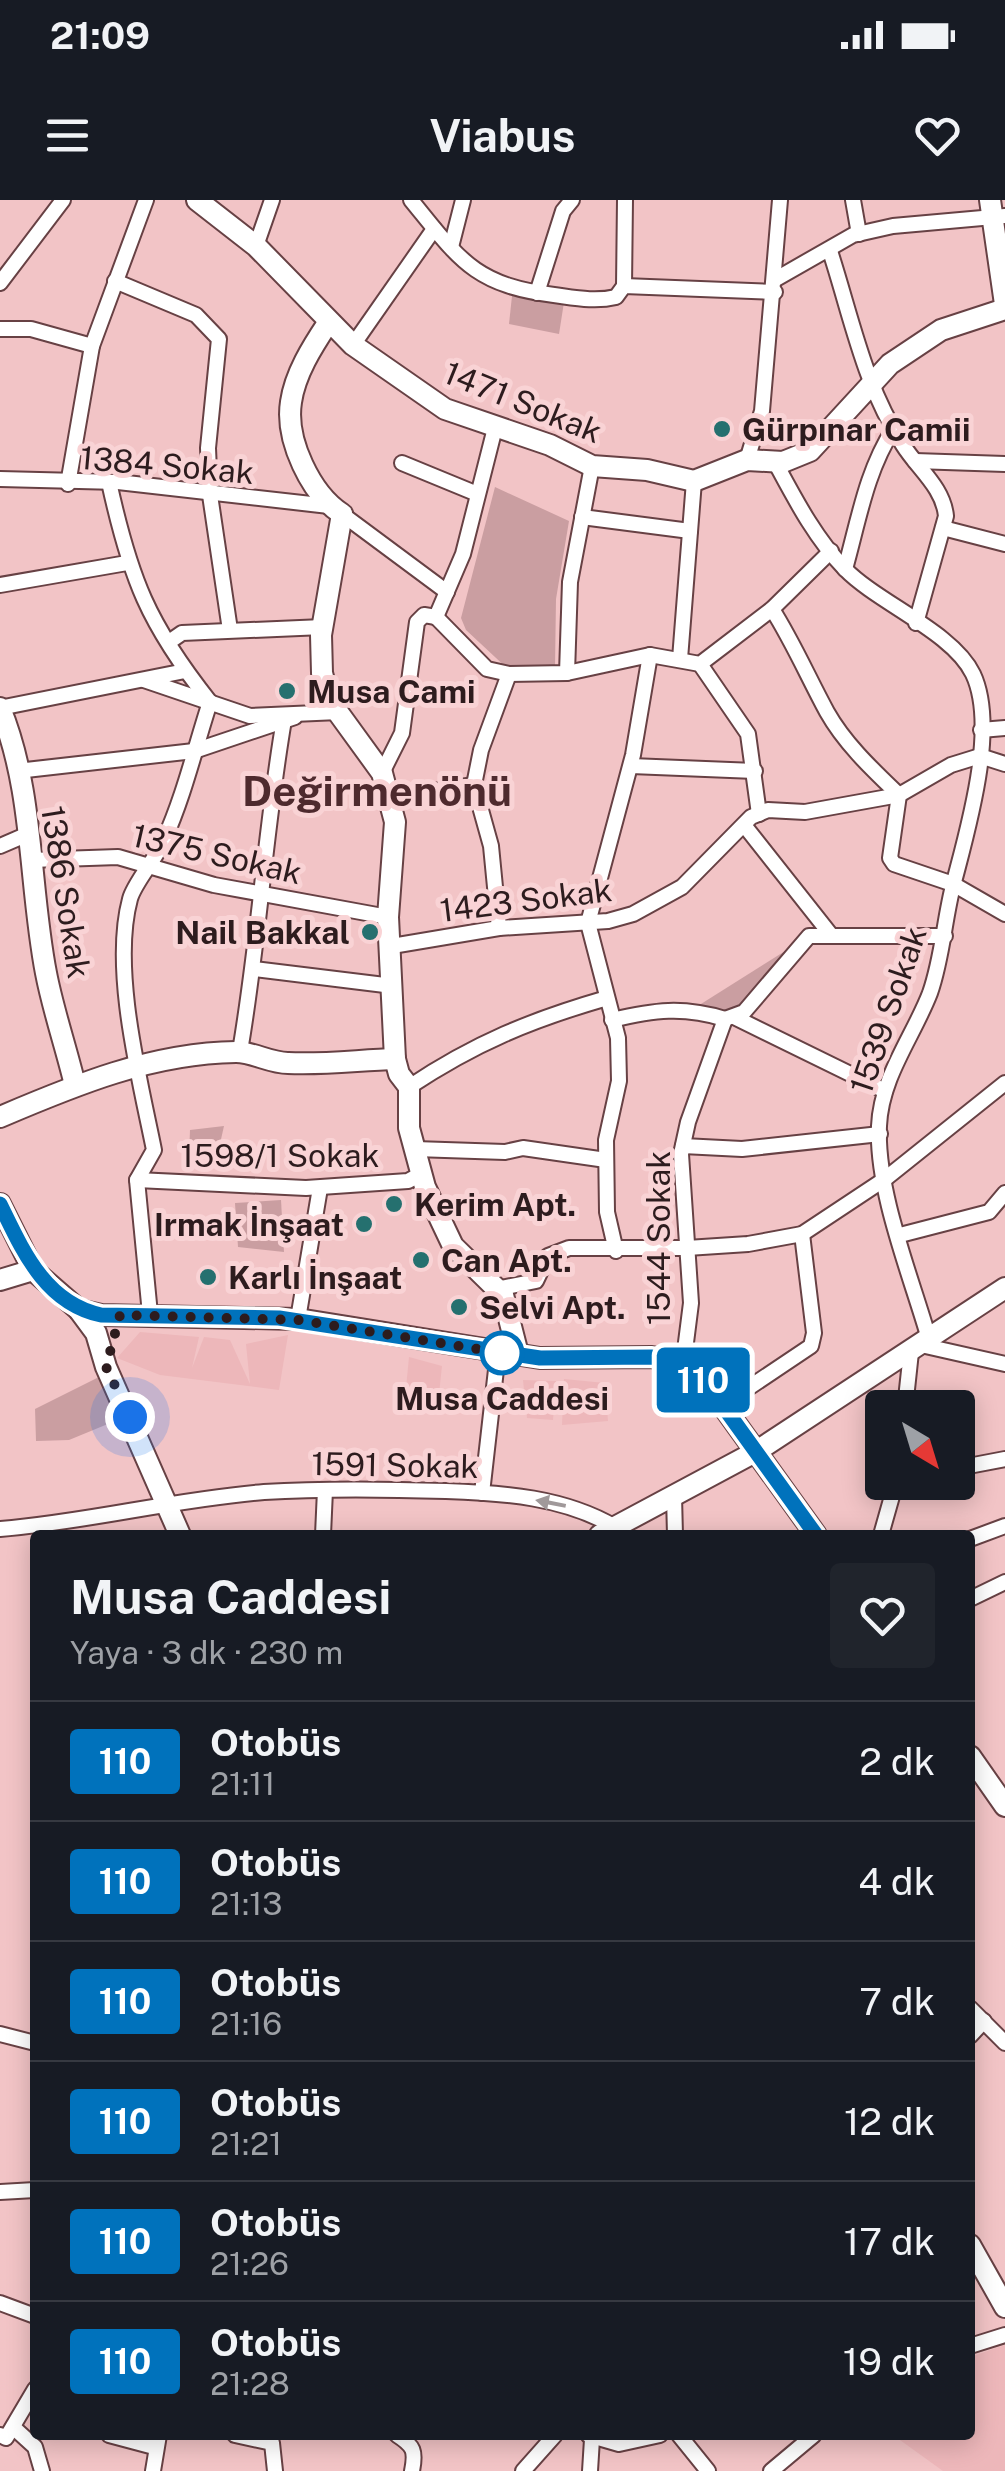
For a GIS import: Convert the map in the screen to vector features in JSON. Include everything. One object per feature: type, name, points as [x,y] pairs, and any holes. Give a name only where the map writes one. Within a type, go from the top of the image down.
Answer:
[{"type":"street","points":[[0,282],[62,200]]},
{"type":"street","points":[[68,484],[92,346],[146,200]]},
{"type":"street","name":"1471 Sokak","points":[[197,200],[256,246],[353,346],[445,408],[496,424],[592,466],[648,470],[694,481]]},
{"type":"street","points":[[256,246],[272,200]]},
{"type":"street","points":[[411,200],[476,273],[508,289],[599,301],[616,297],[624,286],[626,200]]},
{"type":"street","points":[[451,247],[463,200]]},
{"type":"street","points":[[537,293],[563,212],[572,200]]},
{"type":"street","points":[[747,460],[762,411],[776,285],[780,200]]},
{"type":"street","points":[[853,200],[859,234]]},
{"type":"street","points":[[624,286],[776,285],[859,234],[996,212],[1005,306],[941,330],[890,364],[810,450],[775,462],[747,460],[694,481],[680,658]]},
{"type":"street","points":[[353,346],[434,228]]},
{"type":"street","points":[[830,251],[869,385],[915,461],[944,499],[943,528],[916,623]]},
{"type":"street","points":[[115,281],[196,315],[219,338],[208,448],[210,495],[230,630]]},
{"type":"street","points":[[328,323],[308,353],[290,404],[297,448],[310,480],[335,510],[446,592]]},
{"type":"street","points":[[0,329],[30,330],[92,346]]},
{"type":"street","points":[[436,617],[463,554],[474,494],[496,424]]},
{"type":"street","points":[[845,570],[862,512],[864,487],[894,428]]},
{"type":"street","points":[[915,461],[1005,464]]},
{"type":"street","name":"1539 Sokak","points":[[775,462],[808,522],[845,570],[948,646],[972,672],[982,710],[980,756],[946,936],[920,1019],[884,1091],[880,1134],[885,1179],[900,1234],[920,1345]]},
{"type":"street","points":[[402,463],[474,494]]},
{"type":"street","points":[[566,673],[570,582],[592,466]]},
{"type":"street","name":"1384 Sokak","points":[[0,479],[68,484],[109,482],[335,510]]},
{"type":"street","points":[[109,482],[127,563],[150,618],[210,702]]},
{"type":"street","points":[[335,510],[322,674],[329,700],[382,773],[395,822],[388,917],[395,1059],[399,1074],[409,1087],[409,1128],[420,1174],[453,1246],[503,1295],[508,1353],[482,1492]]},
{"type":"street","points":[[582,517],[690,532]]},
{"type":"street","points":[[943,528],[1005,544]]},
{"type":"street","points":[[700,664],[772,609],[831,551]]},
{"type":"street","points":[[0,585],[127,563]]},
{"type":"street","points":[[772,609],[813,678],[828,713],[863,760],[898,795],[890,858],[894,864],[953,884],[1005,914]]},
{"type":"street","points":[[382,773],[402,734],[417,622],[424,615],[436,617],[487,669],[509,674],[566,673],[650,654],[700,664],[748,734],[759,814]]},
{"type":"street","points":[[169,642],[182,634],[323,627]]},
{"type":"street","points":[[616,1251],[606,1212],[606,1140],[619,1081],[612,1020],[588,922],[631,766],[650,654]]},
{"type":"street","points":[[0,708],[185,671]]},
{"type":"street","points":[[498,928],[491,846],[474,785],[509,674]]},
{"type":"street","points":[[144,680],[210,702],[226,712],[290,719]]},
{"type":"street","points":[[150,1314],[137,1180],[154,1150],[129,1030],[126,918],[131,894],[151,869],[210,702]]},
{"type":"street","name":"1386 Sokak","points":[[0,708],[28,834],[46,975],[75,1084]]},
{"type":"street","points":[[17,771],[194,752],[290,719],[339,712]]},
{"type":"street","points":[[240,1051],[254,969],[260,894],[290,719]]},
{"type":"street","points":[[982,730],[1005,728]]},
{"type":"street","points":[[980,756],[1005,764]]},
{"type":"street","name":"1423 Sokak","points":[[392,946],[498,928],[588,922],[633,914],[682,887],[744,824],[759,814],[855,805],[898,795],[951,765],[980,756]]},
{"type":"street","points":[[631,766],[756,771]]},
{"type":"street","points":[[388,798],[474,785]]},
{"type":"street","points":[[744,824],[832,935],[946,936]]},
{"type":"street","points":[[0,846],[28,834]]},
{"type":"street","name":"1375 Sokak","points":[[32,860],[118,857],[151,869],[260,894],[388,917]]},
{"type":"street","name":"1544 Sokak","points":[[682,1366],[691,1303],[683,1146],[730,1018],[744,1012],[809,936],[832,935]]},
{"type":"street","points":[[254,969],[393,986]]},
{"type":"street","points":[[409,1087],[460,1053],[521,1024],[606,998]]},
{"type":"street","points":[[612,1020],[665,1008],[692,1009],[730,1018],[884,1091]]},
{"type":"street","points":[[0,1117],[75,1084],[137,1065],[240,1051],[284,1064],[395,1059]]},
{"type":"street","points":[[496,1289],[536,1281],[553,1252],[569,1248],[686,1248],[748,1244],[802,1234],[885,1179],[1005,1083]]},
{"type":"street","points":[[683,1146],[742,1149],[880,1134]]},
{"type":"street","points":[[415,1149],[505,1152],[524,1148],[606,1160]]},
{"type":"street","name":"1598/1 Sokak","points":[[137,1180],[320,1188],[408,1181],[420,1174]]},
{"type":"street","points":[[298,1320],[320,1188]]},
{"type":"street","points":[[900,1234],[989,1212],[1005,1194]]},
{"type":"street","points":[[0,1204],[33,1270],[78,1310],[96,1333],[106,1367],[178,1530]]},
{"type":"street","points":[[722,1405],[811,1346],[814,1333],[802,1234]]},
{"type":"street","points":[[0,1280],[33,1270]]},
{"type":"street","points":[[610,1530],[757,1451],[1005,1288]]},
{"type":"street","points":[[78,1310],[120,1315],[298,1320],[540,1358],[652,1357],[682,1366],[705,1381],[812,1530]]},
{"type":"street","points":[[106,1367],[120,1315]]},
{"type":"street","points":[[920,1345],[1005,1364]]},
{"type":"street","points":[[909,1390],[920,1345]]},
{"type":"street","points":[[975,1465],[1005,1460]]},
{"type":"street","points":[[323,1530],[325,1490]]},
{"type":"street","name":"1591 Sokak","points":[[0,1529],[261,1492],[325,1490],[482,1492],[586,1510],[607,1530]]},
{"type":"street","points":[[674,1496],[675,1530]]},
{"type":"street","points":[[882,1530],[891,1500]]},
{"type":"street","points":[[975,1538],[1005,1526]]},
{"type":"street","points":[[975,1597],[1005,1582]]},
{"type":"street","points":[[975,1768],[1005,1806]]},
{"type":"street","points":[[975,2013],[1005,2043]]},
{"type":"street","points":[[975,2031],[984,2022]]},
{"type":"street","points":[[0,2034],[30,2042]]},
{"type":"street","points":[[0,2192],[30,2190]]},
{"type":"street","points":[[975,2254],[1005,2307]]},
{"type":"street","points":[[0,2303],[30,2314]]},
{"type":"street","points":[[975,2344],[1005,2335]]},
{"type":"street","points":[[30,2403],[6,2431],[35,2448],[42,2471]]},
{"type":"street","points":[[264,2440],[272,2444],[274,2471]]},
{"type":"street","points":[[402,2440],[416,2453],[412,2471]]},
{"type":"street","points":[[523,2471],[550,2440]]},
{"type":"street","points":[[590,2440],[590,2471]]},
{"type":"street","points":[[602,2440],[619,2444],[637,2440]]},
{"type":"street","points":[[684,2440],[708,2471]]},
{"type":"street","points":[[772,2471],[808,2440]]},
{"type":"street","points":[[153,2471],[156,2441]]},
{"type":"shaded area","points":[[512,296],[564,302],[559,334],[509,324]]},
{"type":"shaded area","points":[[495,487],[569,521],[556,599],[555,667],[511,672],[466,630],[461,618]]},
{"type":"shaded area","points":[[809,936],[734,1017],[693,1009]]},
{"type":"shaded area","points":[[224,1126],[217,1157],[189,1156],[190,1130]]},
{"type":"shaded area","points":[[281,1200],[284,1252],[238,1247],[235,1203]]},
{"type":"shaded area","points":[[140,1332],[199,1337],[192,1368],[204,1337],[230,1340],[250,1384],[246,1344],[288,1335],[279,1390],[160,1375],[117,1358]]},
{"type":"shaded area","points":[[409,1357],[442,1366],[438,1403],[405,1398]]},
{"type":"shaded area","points":[[101,1376],[120,1419],[69,1440],[36,1441],[35,1409]]},
{"type":"shaded area","points":[[564,1379],[605,1383],[608,1421],[562,1425]]},
{"type":"shaded area","points":[[523,1380],[556,1381],[553,1420],[527,1418]]},
{"type":"shaded area","points":[[1005,2345],[1005,2471],[943,2471],[900,2440],[975,2440],[975,2355]]},
{"type":"bus line","name":"110","points":[[0,1204],[33,1270],[78,1310],[101,1315],[279,1318],[340,1324],[453,1348],[540,1358],[652,1357],[682,1366],[705,1381],[812,1530]]},
{"type":"place","name":"Gürpınar Camii","points":[[722,429]]},
{"type":"place","name":"Musa Cami","points":[[287,691]]},
{"type":"place","name":"Nail Bakkal","points":[[370,932]]},
{"type":"place","name":"Kerim Apt.","points":[[394,1204]]},
{"type":"place","name":"Irmak İnşaat","points":[[364,1224]]},
{"type":"place","name":"Can Apt.","points":[[421,1260]]},
{"type":"place","name":"Karlı İnşaat","points":[[208,1277]]},
{"type":"place","name":"Selvi Apt.","points":[[459,1307]]},
{"type":"place","name":"Musa Caddesi","points":[[502,1353]]},
{"type":"district","name":"Değirmenönü","points":[[377,790]]},
{"type":"route","points":[[130,1417],[106,1367],[120,1315],[279,1318],[340,1324],[453,1348],[502,1353]]}]
